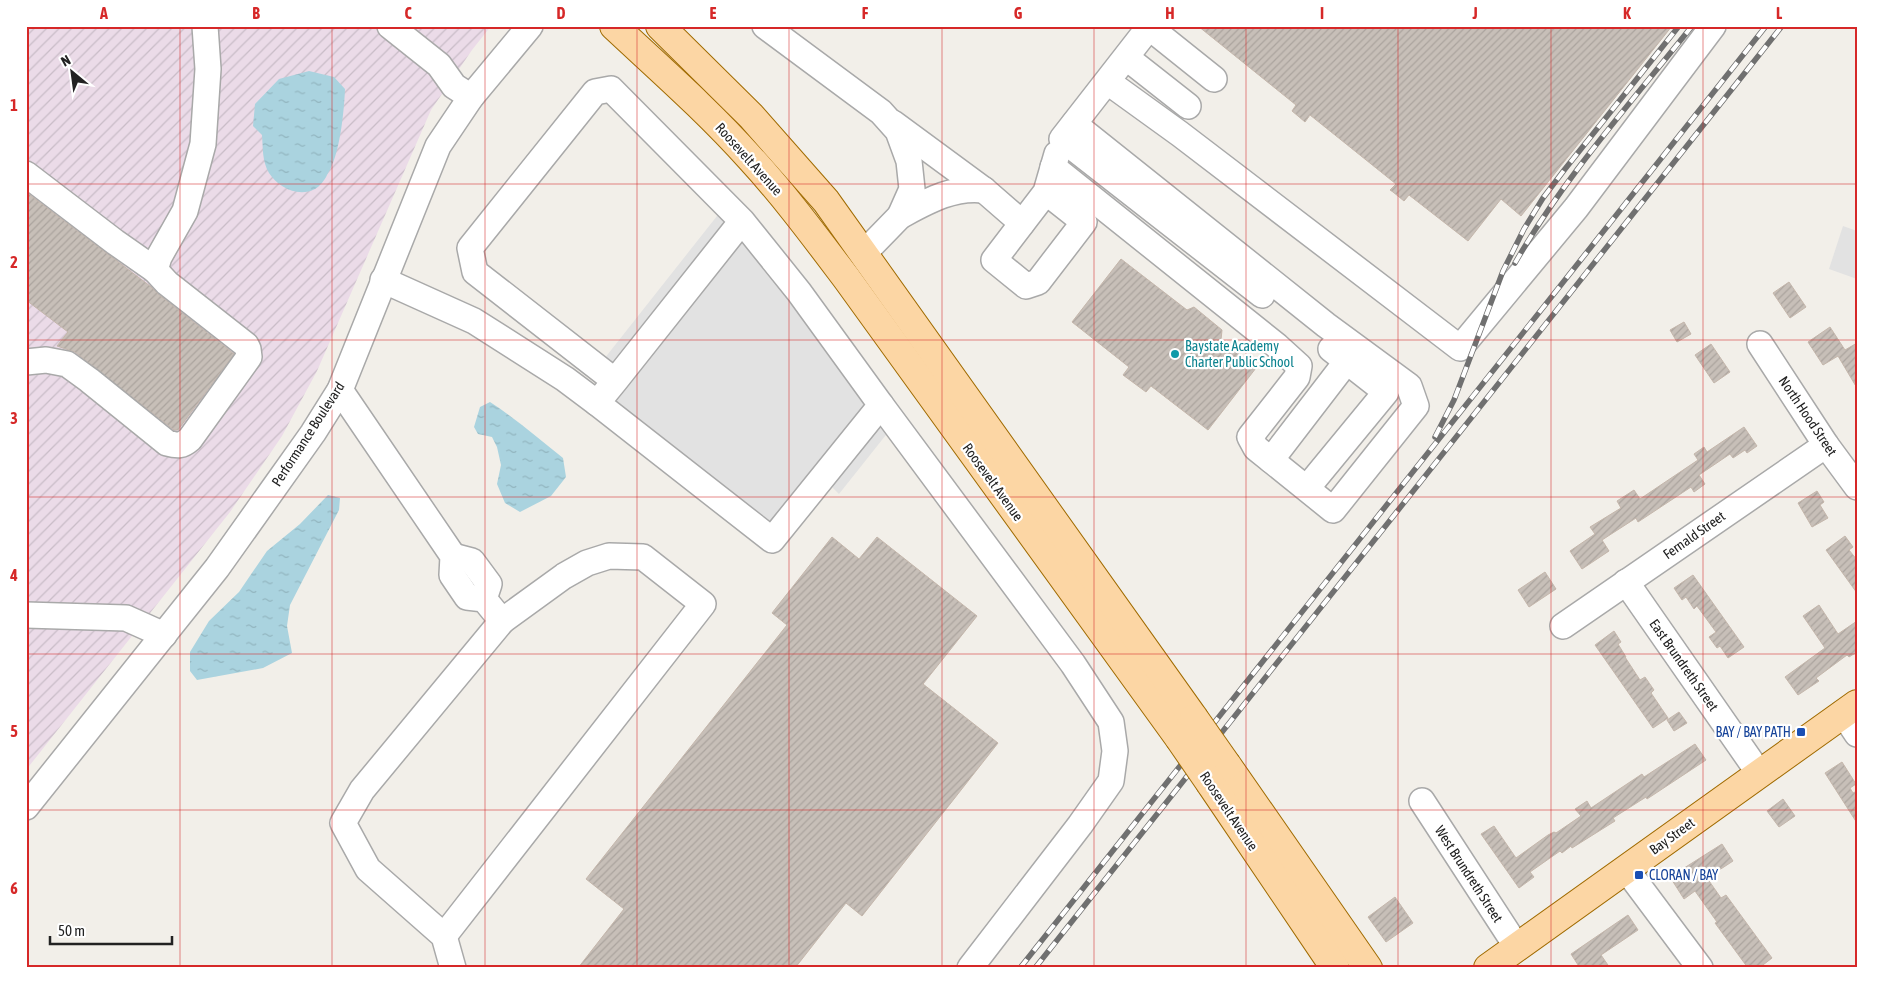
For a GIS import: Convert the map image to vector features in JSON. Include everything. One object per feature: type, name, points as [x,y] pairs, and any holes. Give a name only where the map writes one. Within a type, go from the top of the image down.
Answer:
[{"type":"main road","name":"Roosevelt Avenue","points":[[614,26],[738,145],[803,220],[1187,728]]},
{"type":"main road","name":"Roosevelt Avenue","points":[[660,26],[751,116],[826,201],[864,253],[1219,774],[1368,968]]},
{"type":"main road","name":"Bay Street","points":[[1488,968],[1760,773],[1852,717]]},
{"type":"main road","name":"Roosevelt Avenue","points":[[1219,774],[1335,968]]},
{"type":"street","points":[[155,270],[159,257],[185,211],[202,144],[208,69],[205,26]]},
{"type":"street","points":[[390,26],[439,65],[454,86],[471,97]]},
{"type":"street","name":"Performance Boulevard","points":[[26,807],[217,568],[340,390],[438,146],[471,97],[530,26]]},
{"type":"street","points":[[765,26],[881,112],[898,131],[909,161],[912,189],[900,216]]},
{"type":"street","points":[[1108,82],[1180,134],[1460,348],[1576,208],[1713,26]]},
{"type":"street","points":[[1046,192],[1084,222],[1038,282],[1026,286],[994,260],[1046,192],[1052,167],[1068,132],[1150,27],[1214,79]]},
{"type":"street","points":[[1127,58],[1188,106]]},
{"type":"street","points":[[615,381],[475,272],[470,248],[595,92],[611,89],[742,221],[799,292],[1073,664],[1111,722],[1116,751],[1111,781],[1080,825],[970,968]]},
{"type":"street","points":[[885,117],[984,190],[1022,223]]},
{"type":"street","points":[[1068,132],[1386,392],[1307,488]]},
{"type":"street","points":[[1052,167],[1277,346],[1299,366],[1297,376],[1250,437],[1256,448],[1333,510],[1416,406],[1409,386],[1068,132]]},
{"type":"street","points":[[26,174],[155,270],[167,282],[229,330],[246,345],[249,357],[190,438],[177,446],[168,443],[66,364],[46,360],[26,362]]},
{"type":"street","points":[[864,253],[900,216],[938,196],[972,189],[984,190]]},
{"type":"street","points":[[597,403],[742,221]]},
{"type":"street","points":[[383,280],[474,321],[565,379],[772,540],[882,405]]},
{"type":"street","name":"North Hood Street","points":[[1760,344],[1826,445],[1857,487]]},
{"type":"street","points":[[1271,460],[1346,361]]},
{"type":"street","points":[[340,390],[452,556],[472,561],[489,584],[484,599],[502,621]]},
{"type":"street","name":"Fernald Street","points":[[1563,626],[1826,445]]},
{"type":"street","points":[[444,936],[703,604],[643,557],[609,556],[586,563],[564,576],[502,621],[362,790],[343,823],[368,869],[444,936],[453,968]]},
{"type":"street","name":"East Brundreth Street","points":[[1626,582],[1760,773]]},
{"type":"street","points":[[26,614],[126,618],[164,635]]},
{"type":"street","name":"West Brundreth Street","points":[[1422,801],[1517,947]]},
{"type":"street","points":[[1626,868],[1700,968]]},
{"type":"shaded area","points":[[26,26],[491,26],[472,50],[431,110],[317,371],[282,436],[230,512],[26,770]]},
{"type":"shaded area","points":[[732,197],[901,416],[839,494],[832,487],[828,486],[775,553],[582,402],[601,384],[593,373]]},
{"type":"shaded area","points":[[1843,226],[1857,231],[1857,279],[1829,269]]},
{"type":"water","points":[[309,71],[334,77],[345,89],[342,121],[335,157],[325,179],[315,189],[295,192],[283,187],[269,173],[264,159],[262,135],[253,126],[255,104],[279,79]]},
{"type":"water","points":[[490,402],[563,458],[566,477],[551,496],[520,512],[505,503],[497,484],[501,465],[497,447],[492,437],[478,434],[474,427],[480,407]]},
{"type":"water","points":[[328,495],[340,498],[339,510],[290,605],[287,626],[292,653],[263,668],[197,680],[190,671],[190,652],[209,621],[239,592],[267,551],[300,524]]},
{"type":"building","points":[[1198,26],[1672,26],[1521,216],[1501,199],[1468,241],[1409,195],[1404,201],[1390,190],[1396,184],[1310,115],[1305,122],[1292,111],[1296,105]]},
{"type":"building","points":[[26,192],[150,286],[234,354],[178,430],[174,430],[75,352],[57,346],[68,332],[26,300]]},
{"type":"building","name":"Baystate Academy Charter Public School","points":[[1121,259],[1187,310],[1194,307],[1222,330],[1221,340],[1256,368],[1208,430],[1151,386],[1146,392],[1123,375],[1129,367],[1072,322]]},
{"type":"building","points":[[1789,282],[1806,307],[1790,318],[1773,293]]},
{"type":"building","points":[[1684,322],[1691,334],[1677,342],[1670,330]]},
{"type":"building","points":[[1830,327],[1845,350],[1857,343],[1857,388],[1838,356],[1823,365],[1808,342]]},
{"type":"building","points":[[1711,344],[1730,372],[1714,383],[1695,355]]},
{"type":"building","points":[[1744,427],[1757,446],[1747,453],[1745,450],[1733,458],[1730,454],[1699,475],[1705,484],[1694,492],[1691,487],[1638,522],[1636,518],[1602,540],[1609,551],[1582,569],[1570,551],[1595,534],[1590,527],[1621,508],[1617,501],[1634,490],[1640,499],[1698,460],[1694,454],[1704,447],[1707,452]]},
{"type":"building","points":[[1817,491],[1824,502],[1820,505],[1828,518],[1812,527],[1798,503]]},
{"type":"building","points":[[1845,536],[1853,547],[1849,550],[1857,560],[1857,593],[1826,550]]},
{"type":"building","points":[[832,537],[859,559],[877,537],[977,616],[923,684],[998,743],[862,916],[846,903],[795,968],[578,968],[624,909],[586,879],[787,625],[772,613]]},
{"type":"building","points":[[1545,572],[1556,589],[1529,607],[1518,590]]},
{"type":"building","points":[[1693,575],[1744,647],[1728,658],[1720,646],[1717,648],[1709,637],[1716,632],[1697,606],[1694,609],[1686,597],[1682,600],[1674,588]]},
{"type":"building","points":[[1819,605],[1838,634],[1857,621],[1857,652],[1849,657],[1847,655],[1816,678],[1819,681],[1798,695],[1785,677],[1825,648],[1803,616]]},
{"type":"building","points":[[1614,631],[1621,642],[1618,644],[1625,657],[1640,680],[1645,677],[1654,690],[1651,693],[1668,718],[1653,728],[1595,645]]},
{"type":"building","points":[[1679,712],[1687,723],[1674,731],[1667,720]]},
{"type":"building","points":[[1695,744],[1706,760],[1647,799],[1646,797],[1613,818],[1615,821],[1572,848],[1571,846],[1562,853],[1560,851],[1530,872],[1534,877],[1519,888],[1481,834],[1494,826],[1516,858],[1548,835],[1556,833],[1581,816],[1575,809],[1587,801],[1591,808],[1642,774],[1644,777]]},
{"type":"building","points":[[1842,762],[1856,784],[1850,788],[1853,793],[1857,791],[1857,823],[1825,773]]},
{"type":"building","points":[[1783,799],[1795,816],[1779,827],[1767,811]]},
{"type":"building","points":[[1722,844],[1733,861],[1707,878],[1721,898],[1726,895],[1772,958],[1759,968],[1748,968],[1715,923],[1717,922],[1695,891],[1684,899],[1670,877]]},
{"type":"building","points":[[1395,897],[1413,923],[1386,942],[1368,917]]},
{"type":"building","points":[[1628,915],[1638,930],[1601,955],[1610,968],[1580,968],[1571,954]]},
{"type":"railway","points":[[1435,437],[1454,400],[1503,271],[1524,229],[1543,198],[1565,169],[1679,26]]},
{"type":"railway","points":[[1515,263],[1534,231],[1576,171],[1692,26]]},
{"type":"railway","points":[[1020,968],[1766,26]]},
{"type":"railway","points":[[1035,968],[1782,26]]},
{"type":"place","name":"Baystate Academy Charter Public School","points":[[1175,354]]},
{"type":"place","name":"BAY / BAY PATH","points":[[1801,732]]},
{"type":"place","name":"CLORAN / BAY","points":[[1639,875]]}]
